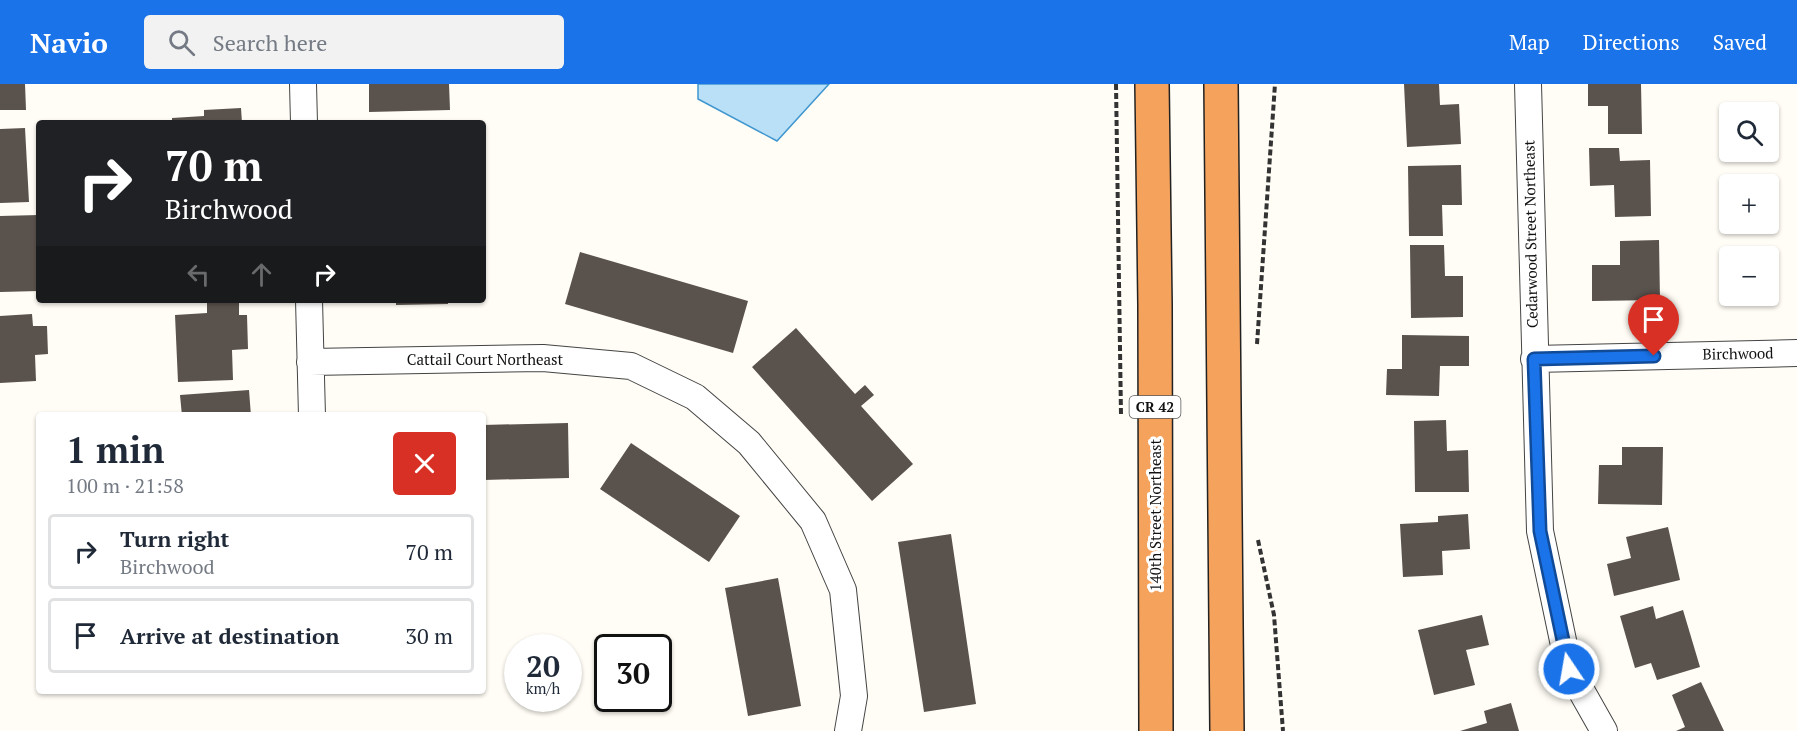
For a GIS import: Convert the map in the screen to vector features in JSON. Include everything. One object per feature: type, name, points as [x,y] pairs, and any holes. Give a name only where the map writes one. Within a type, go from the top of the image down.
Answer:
[{"type":"highway","name":"140th Street Northeast","points":[[1152,84],[1156,731]]},
{"type":"highway","points":[[1221,84],[1227,731]]},
{"type":"street","points":[[303,84],[304,120]]},
{"type":"street","name":"Cedarwood Street Northeast","points":[[1528,84],[1540,531],[1569,669],[1604,731]]},
{"type":"street","points":[[309,303],[312,412]]},
{"type":"street","name":"Birchwood","points":[[1534,359],[1797,353]]},
{"type":"street","name":"Cattail Court Northeast","points":[[310,362],[543,358],[632,366],[695,397],[749,443],[813,521],[843,590],[854,696],[848,731]]},
{"type":"path","points":[[1116,84],[1122,416]]},
{"type":"path","points":[[1257,345],[1275,84]]},
{"type":"path","points":[[1257,536],[1274,615],[1283,731]]},
{"type":"water","points":[[698,84],[829,84],[777,141],[698,99]]},
{"type":"building","points":[[0,84],[25,84],[26,110],[0,110]]},
{"type":"building","points":[[369,84],[449,84],[450,110],[369,112]]},
{"type":"building","points":[[1404,84],[1439,84],[1440,105],[1459,104],[1461,144],[1407,147]]},
{"type":"building","points":[[1588,84],[1641,84],[1642,134],[1608,134],[1608,106],[1588,106]]},
{"type":"building","points":[[241,108],[242,120],[172,120],[172,118],[204,116],[204,110]]},
{"type":"building","points":[[25,128],[29,202],[0,203],[0,129]]},
{"type":"building","points":[[1589,148],[1619,148],[1620,161],[1650,160],[1651,216],[1615,217],[1614,185],[1590,186]]},
{"type":"building","points":[[1461,165],[1462,205],[1442,205],[1443,236],[1409,236],[1408,166]]},
{"type":"building","points":[[36,215],[36,291],[0,292],[0,216]]},
{"type":"building","points":[[1659,240],[1660,300],[1592,301],[1592,265],[1620,265],[1620,241]]},
{"type":"building","points":[[1410,245],[1444,245],[1445,276],[1463,276],[1463,317],[1411,318]]},
{"type":"building","points":[[580,252],[748,301],[733,353],[565,304]]},
{"type":"building","points":[[207,303],[239,303],[239,315],[247,315],[248,349],[232,350],[233,380],[178,382],[175,315],[207,313]]},
{"type":"building","points":[[396,303],[448,303],[448,304],[396,305]]},
{"type":"building","points":[[32,314],[33,326],[47,326],[48,354],[35,355],[36,381],[0,383],[0,316]]},
{"type":"building","points":[[796,328],[855,394],[865,385],[874,395],[861,406],[913,464],[872,501],[752,367]]},
{"type":"building","points":[[1402,335],[1469,336],[1469,366],[1440,366],[1439,396],[1386,395],[1387,369],[1402,369]]},
{"type":"building","points":[[249,390],[251,412],[182,412],[180,395]]},
{"type":"building","points":[[1446,420],[1447,451],[1468,450],[1469,492],[1415,492],[1414,421]]},
{"type":"building","points":[[568,423],[569,478],[486,480],[486,425]]},
{"type":"building","points":[[631,443],[740,516],[709,562],[600,489]]},
{"type":"building","points":[[1622,447],[1663,447],[1662,505],[1598,504],[1599,465],[1622,465]]},
{"type":"building","points":[[1468,514],[1470,549],[1442,551],[1443,575],[1403,577],[1400,524],[1438,522],[1438,516]]},
{"type":"building","points":[[1668,527],[1680,580],[1614,596],[1607,564],[1631,558],[1626,537]]},
{"type":"building","points":[[951,534],[976,704],[924,712],[898,542]]},
{"type":"building","points":[[778,578],[801,706],[748,716],[725,588]]},
{"type":"building","points":[[1653,606],[1656,619],[1683,610],[1700,667],[1657,680],[1651,663],[1635,668],[1620,616]]},
{"type":"building","points":[[1482,615],[1489,645],[1466,650],[1475,685],[1434,695],[1418,630]]},
{"type":"building","points":[[1701,682],[1724,731],[1676,731],[1685,727],[1672,695]]},
{"type":"building","points":[[1511,703],[1519,731],[1460,731],[1487,723],[1484,711]]},
{"type":"route","points":[[1569,669],[1540,531],[1534,359],[1654,356]]}]
